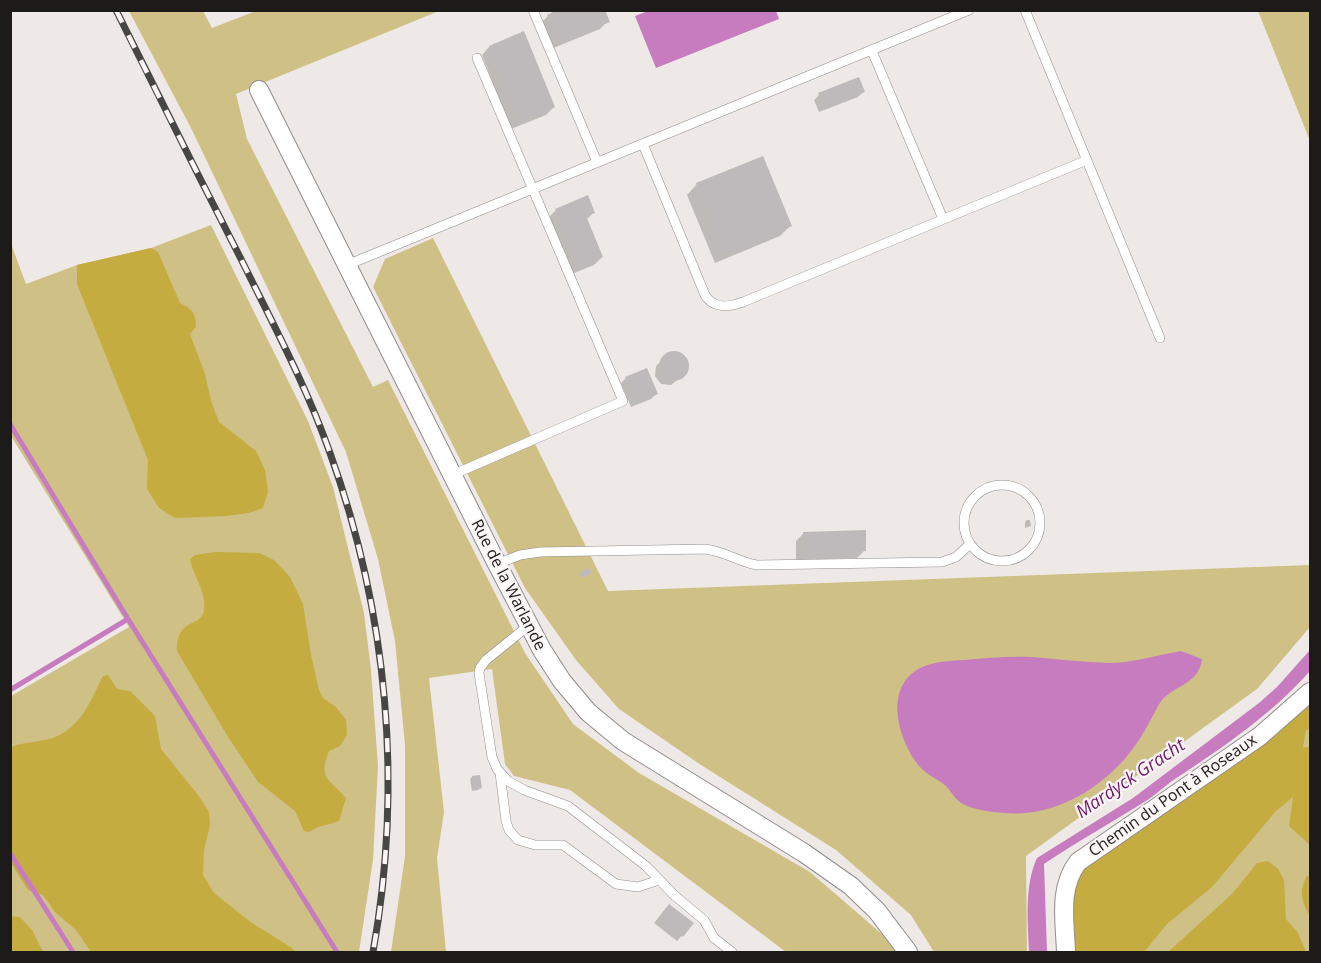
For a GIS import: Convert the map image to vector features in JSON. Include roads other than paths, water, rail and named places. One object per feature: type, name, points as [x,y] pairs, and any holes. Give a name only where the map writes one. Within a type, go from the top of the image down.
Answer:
[{"type":"street","name":"Rue de la Warlande","points":[[259,90],[528,626],[562,681],[588,712],[635,750],[851,886],[872,906],[908,952]]},
{"type":"street","name":"Chemin du Pont à Roseaux","points":[[1066,952],[1065,889],[1078,862],[1260,736],[1311,692]]},
{"type":"lane","points":[[533,10],[597,162]]},
{"type":"lane","points":[[346,265],[969,10]]},
{"type":"lane","points":[[1025,10],[1160,338]]},
{"type":"lane","points":[[872,51],[943,219]]},
{"type":"lane","points":[[452,475],[623,401],[477,58]]},
{"type":"lane","points":[[643,144],[705,296],[718,305],[743,303],[1087,160]]},
{"type":"lane","points":[[1002,484],[1014,486],[1034,501],[1041,519],[1040,532],[1035,544],[1026,553],[1015,559],[996,561],[984,557],[970,544],[965,533],[964,514],[973,497],[983,489],[1002,484]]},
{"type":"lane","points":[[497,564],[520,555],[540,552],[699,549],[720,551],[757,565],[946,562],[956,557],[970,544]]},
{"type":"lane","points":[[528,626],[486,660],[479,673],[492,757],[500,773],[520,788],[573,809],[646,866],[704,920],[714,938],[732,952]]},
{"type":"lane","points":[[500,773],[506,821],[509,830],[518,840],[535,845],[563,845],[616,884],[638,887],[659,880]]},
{"type":"waterway","points":[[10,424],[128,619],[337,952]]},
{"type":"waterway","points":[[10,690],[128,619]]},
{"type":"waterway","points":[[10,853],[73,952]]},
{"type":"railway","points":[[116,10],[299,378],[321,428],[350,514],[377,638],[388,763],[387,826],[382,889],[373,952]]},
{"type":"water label","name":"Mardyck Gracht","points":[[1131,779]]}]
